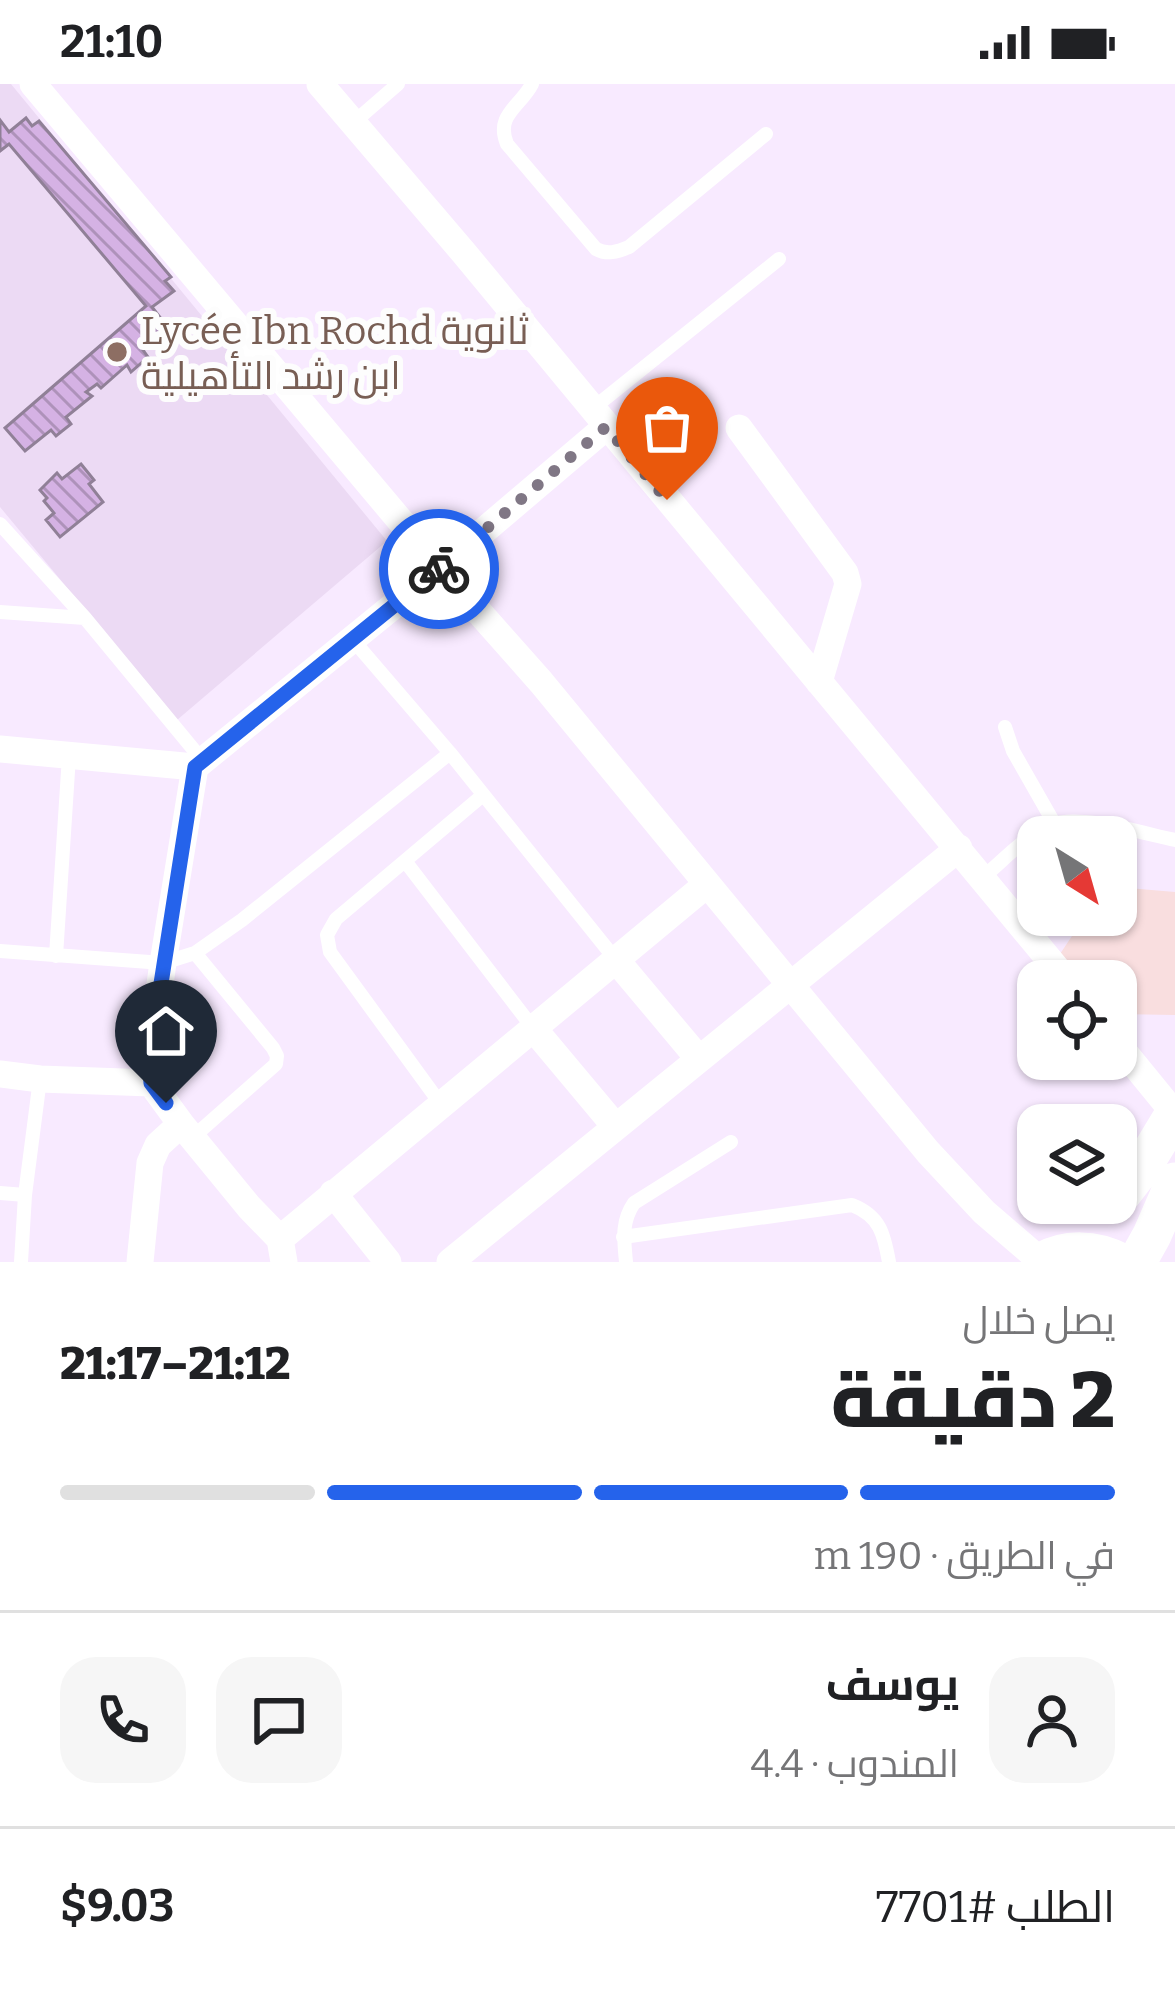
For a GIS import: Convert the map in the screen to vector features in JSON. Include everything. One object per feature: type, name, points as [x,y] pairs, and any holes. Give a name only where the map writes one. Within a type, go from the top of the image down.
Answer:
[{"type":"main road","points":[[1137,1174],[1175,1113]]},
{"type":"main road","points":[[1137,1262],[1175,1181]]},
{"type":"main road","points":[[1049,1258],[1089,1224]]},
{"type":"main road","points":[[1049,1258],[1104,1254],[1120,1262]]},
{"type":"street","points":[[33,84],[555,699],[928,1152],[984,1212],[1049,1258]]},
{"type":"street","points":[[320,84],[1050,960]]},
{"type":"street","points":[[598,418],[440,568],[199,764],[163,963],[149,1060],[151,1083],[282,1250],[333,1193],[706,885]]},
{"type":"street","points":[[739,428],[845,572],[848,584],[819,682]]},
{"type":"street","points":[[0,748],[199,764]]},
{"type":"street","points":[[450,1262],[959,848]]},
{"type":"street","points":[[616,961],[699,1059]]},
{"type":"street","points":[[532,1028],[615,1126]]},
{"type":"street","points":[[1137,1067],[1175,1113]]},
{"type":"street","points":[[0,1074],[151,1083]]},
{"type":"street","points":[[140,1262],[150,1163],[158,1145],[186,1131]]},
{"type":"street","points":[[333,1193],[388,1262]]},
{"type":"lane","points":[[353,123],[398,84]]},
{"type":"lane","points":[[532,84],[505,117],[502,134],[559,208],[603,253],[629,247],[766,134]]},
{"type":"lane","points":[[598,418],[779,259]]},
{"type":"lane","points":[[0,524],[85,618],[199,764]]},
{"type":"lane","points":[[0,612],[85,618]]},
{"type":"lane","points":[[352,639],[451,752],[616,961]]},
{"type":"lane","points":[[1005,728],[1050,816]]},
{"type":"lane","points":[[0,951],[163,963],[195,953],[451,752]]},
{"type":"lane","points":[[56,956],[69,756]]},
{"type":"lane","points":[[440,1103],[326,942],[336,919],[483,795]]},
{"type":"lane","points":[[1137,833],[1175,840]]},
{"type":"lane","points":[[982,878],[1017,852]]},
{"type":"lane","points":[[405,861],[532,1028]]},
{"type":"lane","points":[[186,1131],[276,1064],[277,1056],[195,953]]},
{"type":"lane","points":[[21,1262],[40,1079]]},
{"type":"lane","points":[[626,1262],[623,1237],[626,1215],[634,1202],[731,1142]]},
{"type":"lane","points":[[0,1193],[25,1195]]},
{"type":"lane","points":[[623,1237],[852,1205],[877,1221],[889,1262]]},
{"type":"shaded area","name":"Lycée Ibn Rochd ثانوية ابن رشد التأهيلية","points":[[0,84],[11,84],[387,541],[177,720],[0,507]]},
{"type":"shaded area","points":[[1137,889],[1175,892],[1175,1015],[1137,1014],[1137,960],[1065,960],[1060,954],[1072,936],[1137,936]]},
{"type":"building","points":[[26,118],[32,126],[39,121],[171,277],[165,281],[174,291],[152,307],[169,329],[143,350],[148,357],[131,372],[127,365],[101,388],[97,384],[86,392],[92,396],[66,417],[71,424],[56,436],[51,430],[25,451],[5,428],[146,306],[9,144],[0,151],[0,120],[9,132]]},
{"type":"building","points":[[81,464],[103,502],[60,537],[46,520],[54,513],[40,490],[57,473],[62,479]]},
{"type":"way so far","points":[[439,569],[606,427],[667,500]]},
{"type":"place","name":"Lycée Ibn Rochd ثانوية ابن رشد التأهيلية","points":[[117,352]]},
{"type":"route","points":[[166,1103],[151,1083],[149,1060],[195,767],[439,569]]}]
